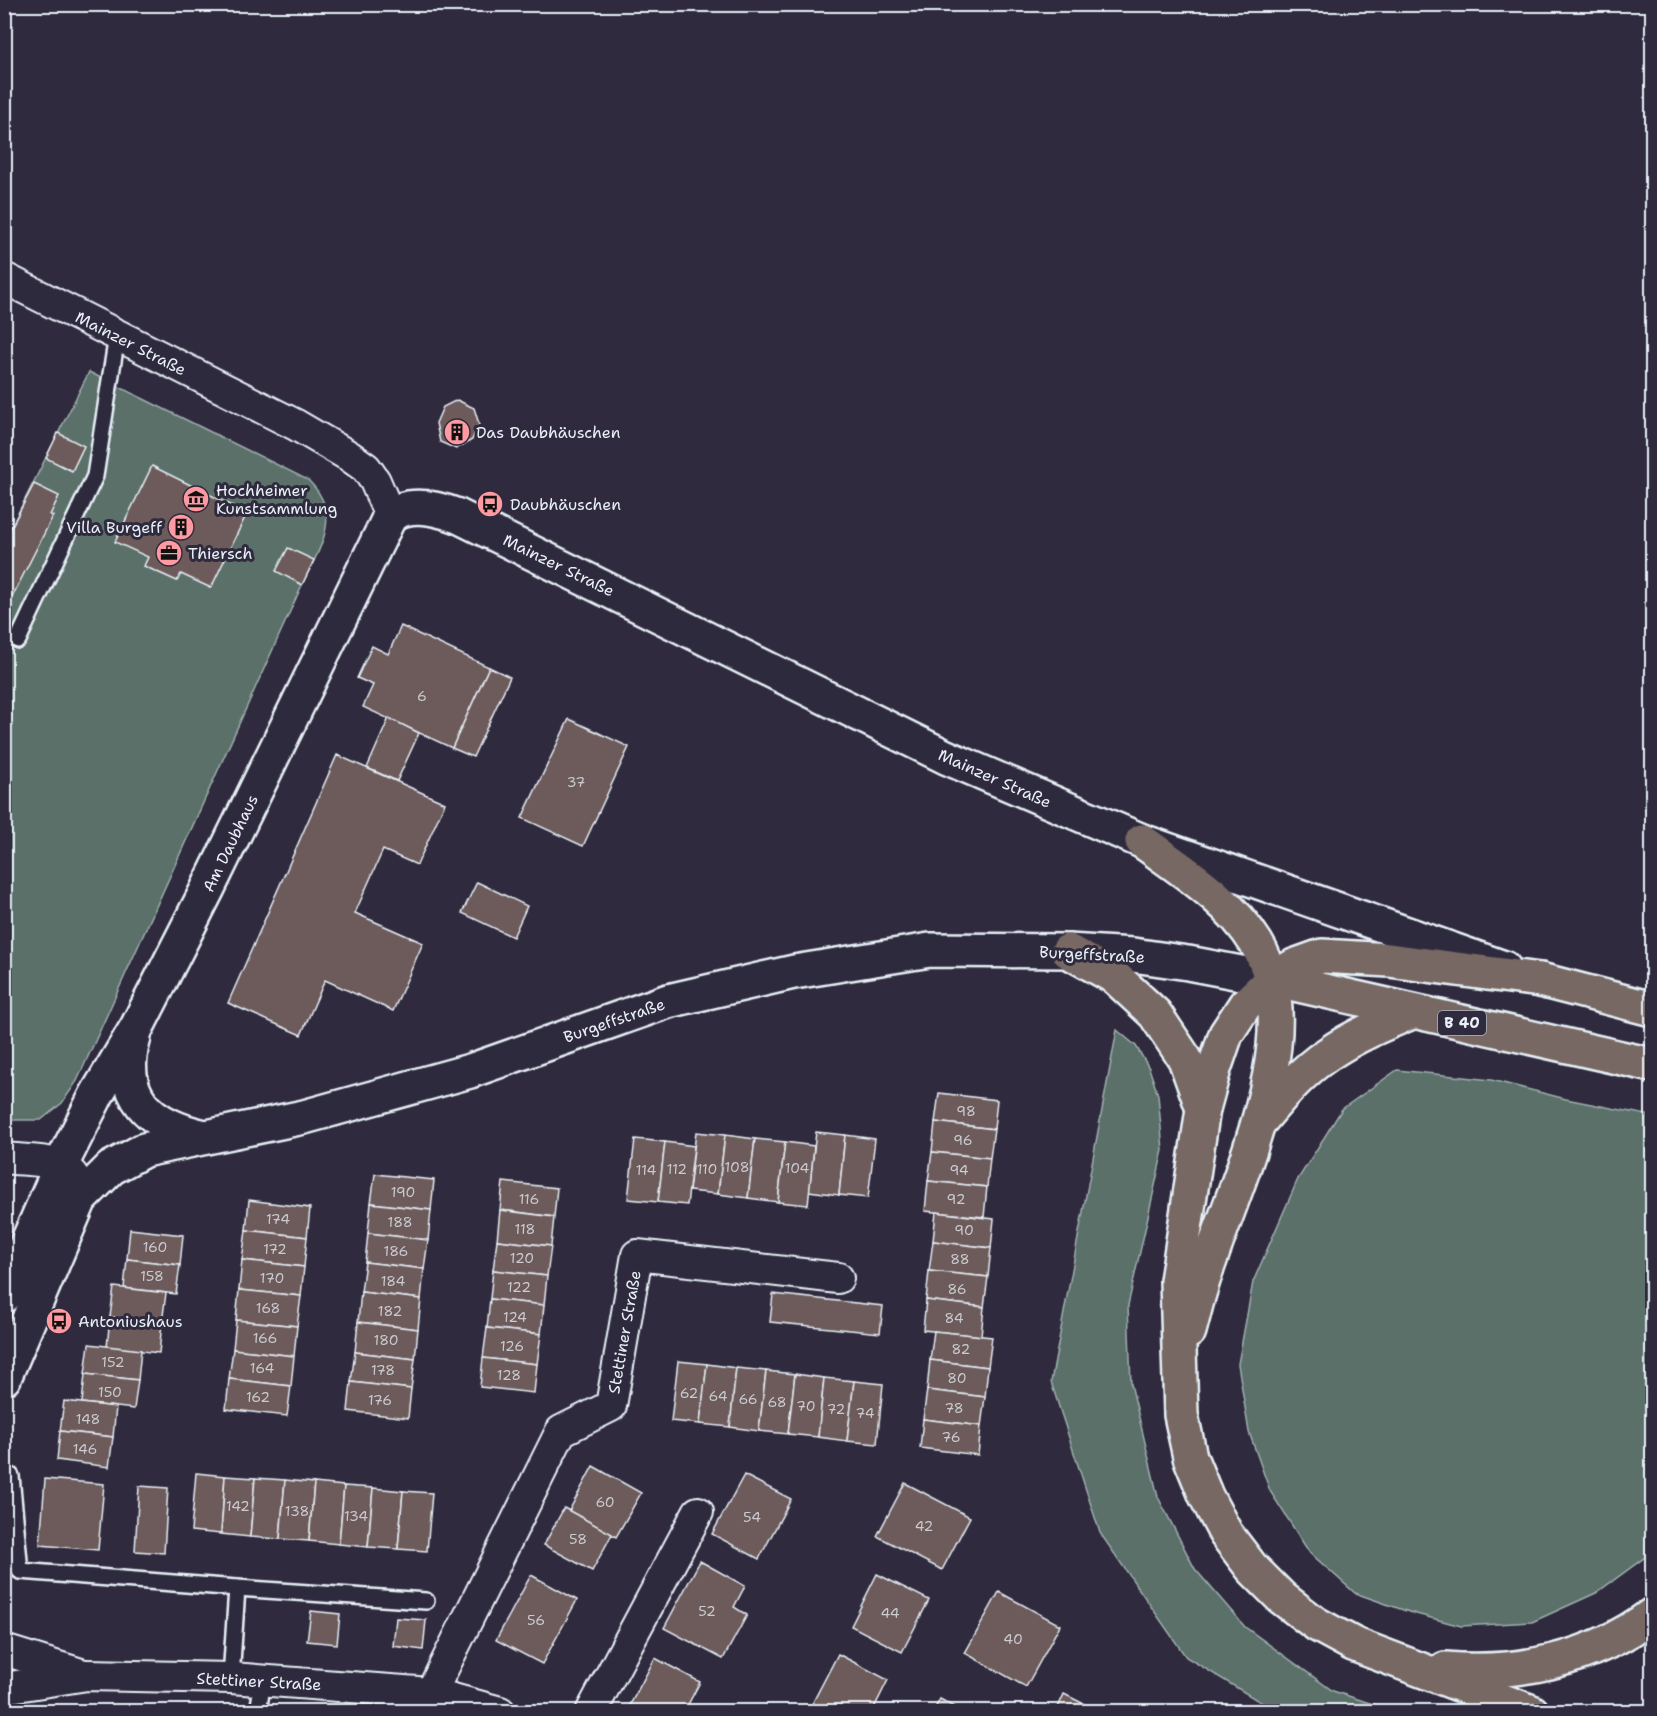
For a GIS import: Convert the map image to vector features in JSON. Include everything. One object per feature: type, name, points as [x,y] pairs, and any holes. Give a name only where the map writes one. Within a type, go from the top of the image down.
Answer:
[{"type":"main road","name":"Mainzer Straße","points":[[390,516],[396,511],[411,507],[444,510],[946,757],[1142,841],[1540,980]]},
{"type":"main road","name":"Am Daubhaus","points":[[4,1296],[61,1165],[97,1094],[137,1027],[207,890],[390,516]]},
{"type":"main road","points":[[1142,841],[1213,894],[1257,944],[1272,979],[1277,1021],[1260,1122],[1201,1287],[1178,1372]]},
{"type":"main road","name":"Burgeffstraße","points":[[80,1199],[111,1168],[144,1150],[304,1117],[470,1071],[668,1001],[794,972],[930,950],[1068,951],[1133,955],[1272,979]]},
{"type":"main road","points":[[1068,951],[1115,977],[1155,1014],[1185,1059],[1203,1110]]},
{"type":"main road","points":[[1532,1712],[1353,1644],[1316,1624],[1282,1598],[1252,1568],[1226,1534],[1206,1496],[1190,1456],[1181,1415],[1178,1372],[1177,1281],[1203,1110],[1226,1034],[1245,1005],[1272,979],[1294,966],[1322,956],[1389,960],[1540,980],[1653,1009]]},
{"type":"main road","name":"B 40","points":[[1272,979],[1653,1065]]},
{"type":"main road","points":[[1260,1122],[1290,1085],[1327,1054],[1366,1031],[1412,1012]]},
{"type":"main road","points":[[137,1027],[129,1056],[128,1074],[139,1101],[161,1121],[205,1137]]},
{"type":"main road","points":[[4,1378],[80,1199]]},
{"type":"main road","points":[[1393,1659],[1456,1670],[1521,1668],[1563,1659],[1603,1644],[1653,1615]]},
{"type":"street","name":"Mainzer Straße","points":[[4,278],[296,425],[349,456],[366,468],[375,481],[390,516]]},
{"type":"street","points":[[4,1158],[61,1165],[76,1176],[80,1185],[80,1199]]},
{"type":"street","name":"Stettiner Straße","points":[[424,1699],[561,1431],[611,1406],[637,1255],[838,1278]]},
{"type":"street","points":[[591,1712],[698,1512]]},
{"type":"street","name":"Stettiner Straße","points":[[4,1650],[87,1675]]},
{"type":"street","name":"Stettiner Straße","points":[[4,1688],[87,1675],[231,1678],[424,1699],[500,1712]]},
{"type":"lane","points":[[18,640],[95,476],[117,336]]},
{"type":"lane","points":[[11,1476],[20,1571],[426,1601]]},
{"type":"lane","points":[[231,1678],[237,1588]]},
{"type":"lane","points":[[258,1712],[263,1680]]},
{"type":"green space","points":[[89,372],[308,480],[319,493],[325,506],[327,519],[316,557],[77,1081],[62,1103],[41,1120],[5,1120],[4,541]]},
{"type":"green space","points":[[1117,1030],[1136,1046],[1149,1068],[1158,1095],[1163,1150],[1128,1305],[1131,1384],[1158,1497],[1195,1569],[1245,1627],[1333,1691],[1394,1711],[1275,1711],[1186,1657],[1100,1533],[1051,1382]]},
{"type":"green space","points":[[1397,1070],[1491,1080],[1566,1099],[1652,1116],[1652,1552],[1596,1593],[1532,1622],[1461,1626],[1409,1612],[1355,1593],[1309,1552],[1270,1491],[1249,1432],[1238,1364],[1253,1282],[1298,1179],[1342,1109]]},
{"type":"building","name":"Das Daubhäuschen","points":[[457,400],[474,408],[479,424],[472,440],[456,449],[440,442],[436,423],[443,407]]},
{"type":"building","points":[[58,433],[84,446],[72,471],[46,458]]},
{"type":"building","name":"Villa Burgeff","points":[[152,466],[247,513],[211,588],[181,574],[177,581],[144,566],[148,557],[115,542]]},
{"type":"building","points":[[34,484],[59,496],[50,515],[53,516],[4,613],[4,541]]},
{"type":"building","points":[[288,548],[314,560],[302,585],[276,571]]},
{"type":"building","points":[[401,626],[489,667],[452,748],[363,707],[373,685],[357,678],[372,646],[388,654]]},
{"type":"building","points":[[489,667],[510,677],[473,757],[452,748]]},
{"type":"building","points":[[389,718],[419,733],[397,781],[367,768]]},
{"type":"building","points":[[569,719],[629,747],[583,846],[522,818]]},
{"type":"building","points":[[337,755],[445,803],[417,865],[383,850],[355,913],[423,943],[393,1011],[325,980],[301,1035],[228,1003]]},
{"type":"building","points":[[477,882],[527,906],[513,937],[462,913]]},
{"type":"building","points":[[939,1093],[997,1100],[994,1129],[935,1122]]},
{"type":"building","points":[[935,1122],[994,1129],[990,1158],[932,1152]]},
{"type":"building","points":[[696,1132],[725,1135],[718,1194],[689,1191]]},
{"type":"building","points":[[816,1132],[845,1135],[839,1195],[809,1191]]},
{"type":"building","points":[[725,1135],[755,1139],[748,1198],[718,1194]]},
{"type":"building","points":[[845,1135],[875,1139],[868,1198],[839,1195]]},
{"type":"building","points":[[635,1139],[665,1142],[658,1202],[628,1199]]},
{"type":"building","points":[[755,1139],[785,1142],[778,1202],[748,1198]]},
{"type":"building","points":[[665,1142],[694,1146],[687,1205],[658,1202]]},
{"type":"building","points":[[785,1142],[814,1146],[808,1205],[778,1202]]},
{"type":"building","points":[[932,1152],[990,1158],[987,1187],[928,1181]]},
{"type":"building","points":[[375,1174],[434,1180],[431,1210],[371,1203]]},
{"type":"building","points":[[928,1181],[987,1187],[984,1217],[925,1211]]},
{"type":"building","points":[[503,1182],[557,1188],[554,1217],[500,1210]]},
{"type":"building","points":[[249,1200],[310,1208],[307,1237],[246,1230]]},
{"type":"building","points":[[371,1203],[431,1210],[428,1240],[368,1233]]},
{"type":"building","points":[[500,1210],[554,1217],[551,1246],[497,1240]]},
{"type":"building","points":[[936,1212],[994,1219],[991,1248],[933,1241]]},
{"type":"building","points":[[130,1229],[183,1235],[180,1265],[127,1259]]},
{"type":"building","points":[[246,1230],[307,1237],[304,1267],[242,1260]]},
{"type":"building","points":[[368,1233],[428,1240],[424,1269],[365,1262]]},
{"type":"building","points":[[497,1240],[551,1246],[547,1276],[493,1270]]},
{"type":"building","points":[[933,1241],[991,1248],[988,1277],[929,1271]]},
{"type":"building","points":[[127,1259],[180,1265],[176,1294],[124,1288]]},
{"type":"building","points":[[242,1260],[304,1267],[301,1296],[239,1290]]},
{"type":"building","points":[[365,1262],[424,1269],[421,1299],[361,1292]]},
{"type":"building","points":[[493,1270],[547,1276],[544,1305],[490,1299]]},
{"type":"building","points":[[929,1271],[988,1277],[984,1307],[926,1300]]},
{"type":"building","points":[[114,1287],[166,1293],[162,1323],[110,1317]]},
{"type":"building","points":[[239,1290],[301,1296],[297,1326],[236,1320]]},
{"type":"building","points":[[361,1292],[421,1299],[418,1329],[358,1322]]},
{"type":"building","points":[[773,1294],[883,1306],[880,1333],[770,1322]]},
{"type":"building","points":[[490,1299],[544,1305],[541,1334],[487,1328]]},
{"type":"building","points":[[926,1300],[984,1307],[981,1336],[923,1330]]},
{"type":"building","points":[[110,1317],[162,1323],[159,1353],[107,1347]]},
{"type":"building","points":[[236,1320],[297,1326],[294,1356],[233,1349]]},
{"type":"building","points":[[358,1322],[418,1329],[415,1359],[355,1352]]},
{"type":"building","points":[[487,1328],[541,1334],[537,1364],[483,1358]]},
{"type":"building","points":[[934,1331],[992,1337],[988,1367],[930,1360]]},
{"type":"building","points":[[89,1344],[141,1350],[138,1380],[85,1374]]},
{"type":"building","points":[[233,1349],[294,1356],[291,1386],[229,1379]]},
{"type":"building","points":[[355,1352],[415,1359],[411,1389],[351,1382]]},
{"type":"building","points":[[483,1358],[537,1364],[534,1393],[480,1387]]},
{"type":"building","points":[[930,1360],[988,1367],[985,1397],[927,1390]]},
{"type":"building","points":[[678,1361],[707,1364],[700,1424],[671,1421]]},
{"type":"building","points":[[707,1364],[736,1368],[730,1427],[700,1424]]},
{"type":"building","points":[[736,1368],[766,1371],[759,1431],[730,1427]]},
{"type":"building","points":[[766,1371],[795,1374],[788,1434],[759,1431]]},
{"type":"building","points":[[85,1374],[138,1380],[134,1409],[82,1403]]},
{"type":"building","points":[[795,1374],[824,1378],[818,1437],[788,1434]]},
{"type":"building","points":[[824,1378],[854,1381],[847,1441],[818,1437]]},
{"type":"building","points":[[229,1379],[291,1386],[287,1416],[226,1409]]},
{"type":"building","points":[[854,1381],[883,1384],[877,1444],[847,1441]]},
{"type":"building","points":[[351,1382],[411,1389],[408,1418],[348,1411]]},
{"type":"building","points":[[927,1390],[985,1397],[981,1426],[923,1419]]},
{"type":"building","points":[[64,1401],[116,1407],[113,1437],[60,1431]]},
{"type":"building","points":[[923,1419],[981,1426],[978,1455],[920,1448]]},
{"type":"building","points":[[60,1431],[113,1437],[109,1467],[57,1460]]},
{"type":"building","points":[[593,1466],[641,1493],[616,1537],[569,1511]]},
{"type":"building","points":[[196,1473],[225,1476],[221,1534],[191,1531]]},
{"type":"building","points":[[744,1475],[791,1499],[759,1559],[712,1534]]},
{"type":"building","points":[[225,1476],[255,1478],[250,1537],[221,1534]]},
{"type":"building","points":[[255,1478],[285,1480],[280,1539],[250,1537]]},
{"type":"building","points":[[45,1479],[104,1484],[98,1550],[40,1545]]},
{"type":"building","points":[[285,1480],[314,1483],[309,1541],[280,1539]]},
{"type":"building","points":[[314,1483],[344,1486],[339,1544],[309,1541]]},
{"type":"building","points":[[905,1483],[970,1517],[942,1570],[877,1536]]},
{"type":"building","points":[[139,1486],[168,1488],[164,1553],[135,1551]]},
{"type":"building","points":[[344,1486],[373,1488],[368,1547],[339,1544]]},
{"type":"building","points":[[373,1488],[403,1491],[398,1549],[368,1547]]},
{"type":"building","points":[[403,1491],[432,1493],[427,1551],[398,1549]]},
{"type":"building","points":[[564,1508],[612,1534],[592,1571],[544,1545]]},
{"type":"building","points":[[700,1561],[745,1586],[734,1607],[747,1615],[723,1659],[664,1628]]},
{"type":"building","points":[[877,1574],[929,1600],[902,1652],[851,1626]]},
{"type":"building","points":[[531,1575],[577,1600],[542,1664],[496,1640]]},
{"type":"building","points":[[999,1592],[1060,1625],[1026,1687],[965,1653]]},
{"type":"building","points":[[311,1611],[340,1614],[337,1644],[307,1641]]},
{"type":"building","points":[[396,1618],[426,1620],[423,1650],[393,1646]]},
{"type":"building","points":[[838,1654],[888,1680],[872,1712],[821,1712],[811,1706]]},
{"type":"building","points":[[655,1658],[700,1682],[684,1712],[642,1712],[630,1705]]},
{"type":"building","points":[[1064,1694],[1100,1712],[1056,1712]]},
{"type":"building","points":[[940,1699],[964,1712],[933,1712]]},
{"type":"place","name":"Das Daubhäuschen","points":[[457,432]]},
{"type":"place","name":"Hochheimer Kunstsammlung","points":[[196,499]]},
{"type":"place","name":"Daubhäuschen","points":[[490,504]]},
{"type":"place","name":"Villa Burgeff","points":[[181,527]]},
{"type":"place","name":"Thiersch","points":[[169,553]]},
{"type":"place","name":"Antoniushaus","points":[[59,1321]]}]
